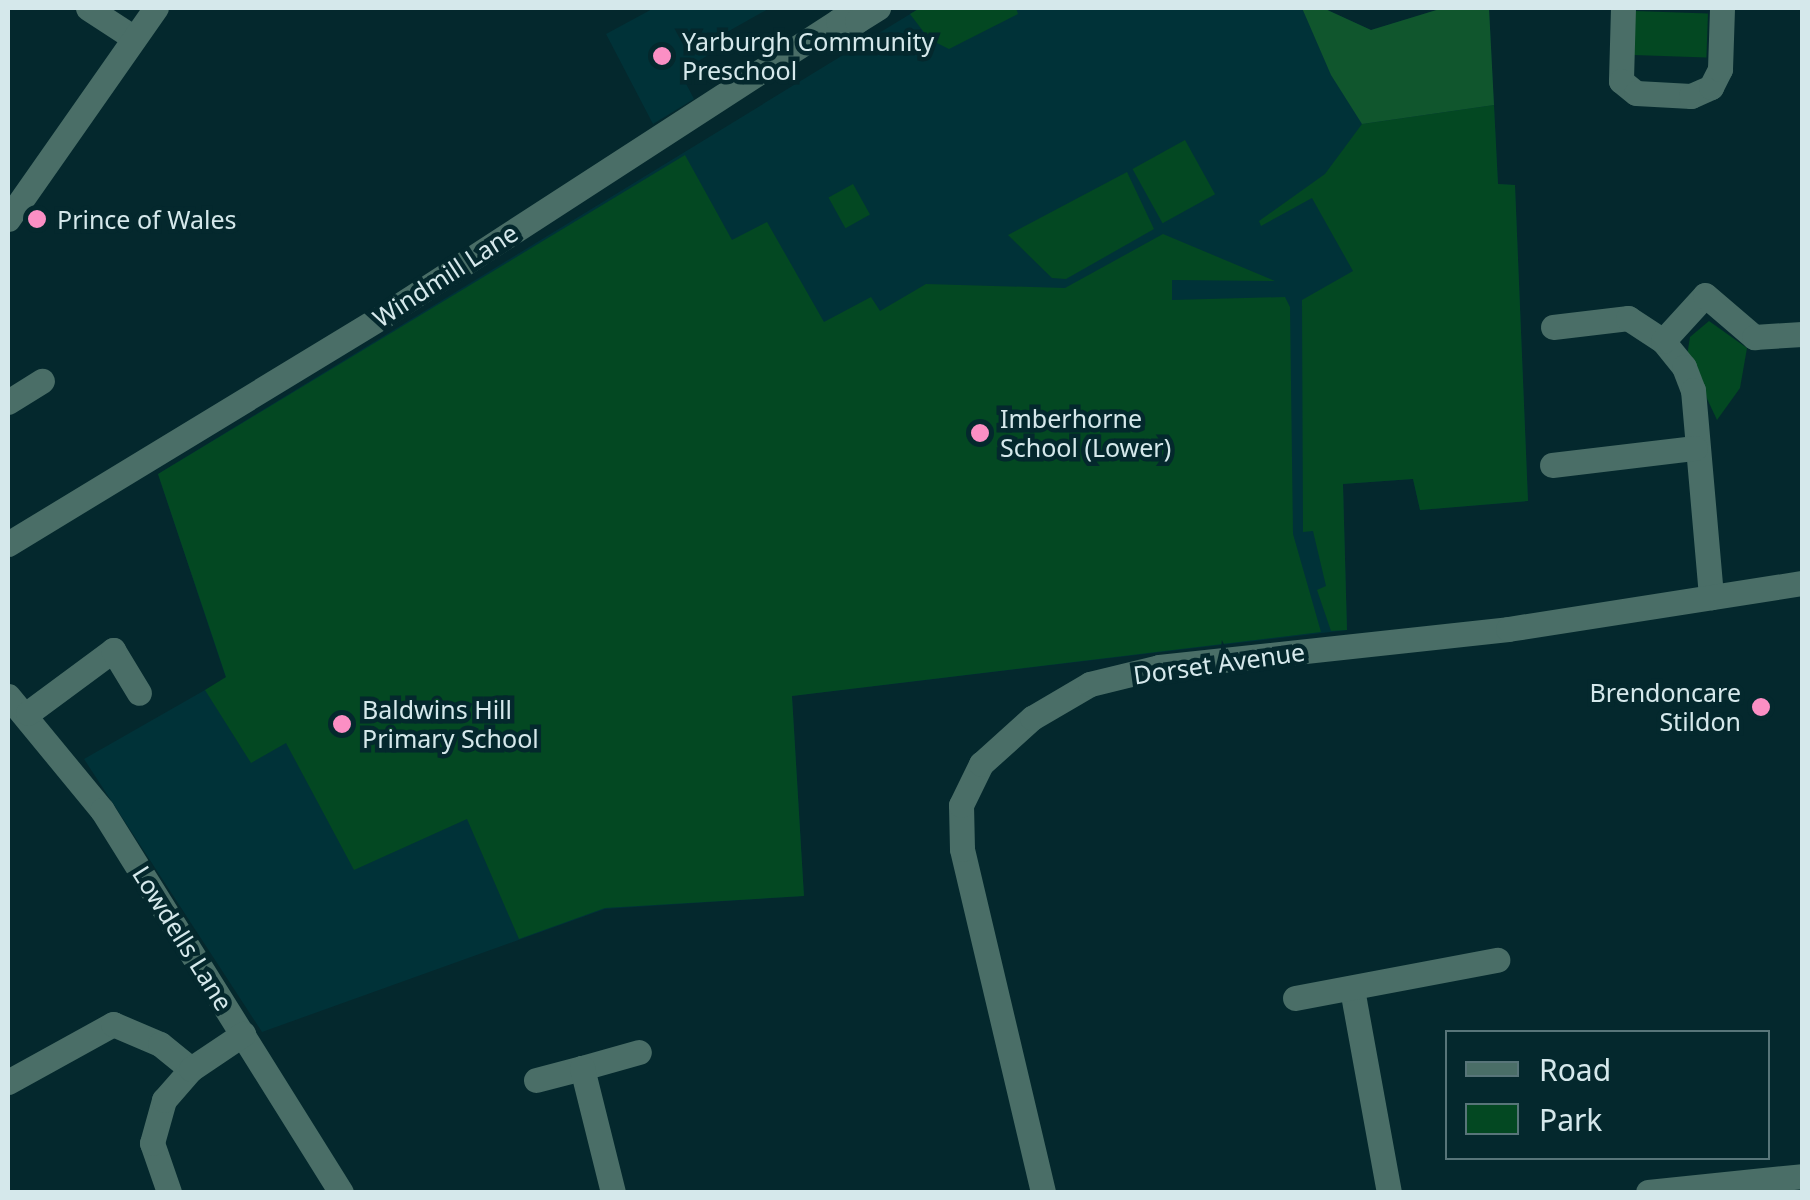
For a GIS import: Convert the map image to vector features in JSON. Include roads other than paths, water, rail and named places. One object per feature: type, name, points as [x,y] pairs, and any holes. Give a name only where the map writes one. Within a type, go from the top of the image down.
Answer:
[{"type":"street","points":[[88,8],[134,38]]},
{"type":"street","points":[[8,219],[156,8]]},
{"type":"street","name":"Windmill Lane","points":[[8,544],[383,316],[832,14],[857,21],[878,8]]},
{"type":"street","points":[[1623,8],[1622,81],[1636,93],[1691,96],[1711,88],[1720,68],[1722,8]]},
{"type":"street","points":[[1663,341],[1705,295],[1754,338],[1802,334]]},
{"type":"street","points":[[1553,327],[1628,318],[1663,341],[1693,390],[1710,596]]},
{"type":"street","points":[[8,402],[42,381]]},
{"type":"street","points":[[1552,465],[1695,448]]},
{"type":"street","name":"Dorset Avenue","points":[[1043,1192],[962,849],[961,820],[961,806],[981,764],[1032,718],[1090,684],[1159,667],[1508,629],[1802,582]]},
{"type":"street","points":[[18,705],[114,650],[139,693]]},
{"type":"street","name":"Lowdells Lane","points":[[18,705],[102,810],[342,1192]]},
{"type":"street","points":[[1295,998],[1498,960]]},
{"type":"street","points":[[1352,989],[1389,1192]]},
{"type":"street","points":[[8,1082],[113,1024],[160,1044],[191,1069]]},
{"type":"street","points":[[169,1192],[154,1158],[154,1124],[164,1100],[191,1069],[243,1034]]},
{"type":"street","points":[[536,1080],[639,1052]]},
{"type":"street","points":[[582,1068],[614,1192]]},
{"type":"street","points":[[1648,1192],[1802,1176]]},
{"type":"place","name":"Yarburgh Community Preschool","points":[[662,56]]},
{"type":"place","name":"Prince of Wales","points":[[37,219]]},
{"type":"place","name":"Imberhorne School (Lower)","points":[[980,433]]},
{"type":"place","name":"Brendoncare Stildon","points":[[1761,707]]},
{"type":"place","name":"Baldwins Hill Primary School","points":[[342,724]]}]
